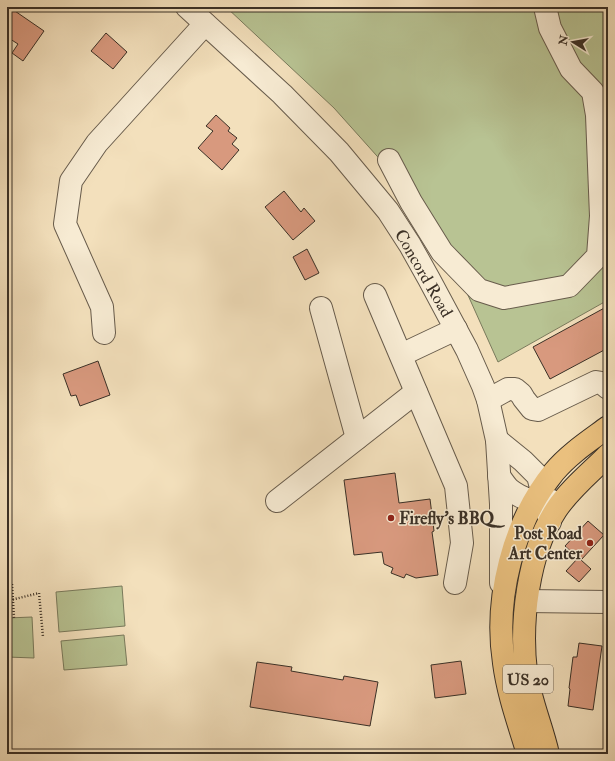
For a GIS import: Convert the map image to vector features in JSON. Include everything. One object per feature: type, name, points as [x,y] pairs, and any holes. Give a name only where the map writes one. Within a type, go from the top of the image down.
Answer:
[{"type":"main road","name":"US 20","points":[[528,754],[510,694],[504,663],[501,634],[501,615],[506,579],[512,554],[543,504],[555,471],[575,452],[608,428]]},
{"type":"main road","name":"US 20","points":[[543,504],[557,510],[608,455]]},
{"type":"main road","name":"US 20","points":[[543,504],[539,546],[526,601],[524,630],[526,673],[548,754]]},
{"type":"street","name":"Concord Road","points":[[187,7],[282,94],[339,152],[361,178],[388,211],[410,245],[456,329],[484,386],[497,440],[501,504],[501,615]]},
{"type":"street","points":[[389,160],[410,202],[442,252],[479,290],[504,298],[569,286],[598,256],[602,216],[597,115],[593,92],[571,69],[550,28],[545,7]]},
{"type":"street","points":[[104,333],[102,307],[65,224],[71,181],[97,143],[205,24]]},
{"type":"street","points":[[375,295],[456,486],[462,543],[455,583]]},
{"type":"street","points":[[321,308],[357,438]]},
{"type":"street","points":[[401,355],[456,329]]},
{"type":"street","points":[[488,400],[508,389],[515,389],[521,394],[532,409],[538,410],[596,382],[602,382],[608,388]]},
{"type":"street","points":[[277,501],[416,392]]},
{"type":"street","points":[[497,440],[523,461],[538,476],[543,504],[522,497],[508,488],[499,476]]},
{"type":"street","points":[[526,601],[608,602]]},
{"type":"path","points":[[12,584],[14,618]]},
{"type":"path","points":[[7,601],[39,593],[42,637]]},
{"type":"green space","points":[[226,7],[608,7],[608,300],[498,362],[467,293],[385,165],[334,108]]},
{"type":"green space","points":[[122,586],[125,626],[59,632],[56,592]]},
{"type":"green space","points":[[32,617],[34,658],[7,657],[7,618]]},
{"type":"green space","points":[[124,635],[127,665],[64,670],[61,641]]},
{"type":"building","points":[[12,9],[44,31],[23,61],[12,53],[18,44],[7,37],[7,17]]},
{"type":"building","points":[[106,33],[127,52],[113,69],[91,51]]},
{"type":"building","points":[[216,115],[230,128],[228,131],[237,138],[232,144],[239,150],[222,170],[198,148],[213,131],[206,126]]},
{"type":"building","points":[[284,191],[301,212],[304,208],[315,221],[293,240],[265,207]]},
{"type":"building","points":[[307,249],[319,273],[305,280],[293,257]]},
{"type":"building","points":[[608,306],[608,348],[550,379],[533,347]]},
{"type":"building","points":[[98,361],[110,395],[80,406],[76,395],[71,396],[63,374]]},
{"type":"building","name":"Firefly's BBQ","points":[[395,473],[399,503],[430,499],[434,531],[432,532],[438,575],[416,578],[406,574],[404,578],[391,573],[393,568],[384,564],[382,552],[354,555],[344,480]]},
{"type":"building","points":[[588,521],[604,535],[581,560],[591,569],[579,582],[566,571],[578,558],[565,546]]},
{"type":"building","points":[[579,643],[602,646],[593,710],[568,706],[573,657],[577,657]]},
{"type":"building","points":[[461,661],[466,694],[435,698],[431,665]]},
{"type":"building","points":[[257,662],[292,667],[291,671],[343,680],[344,676],[378,682],[370,726],[250,707]]},
{"type":"place","name":"Firefly's BBQ","points":[[391,518]]},
{"type":"place","name":"Post Road Art Center","points":[[590,543]]}]
